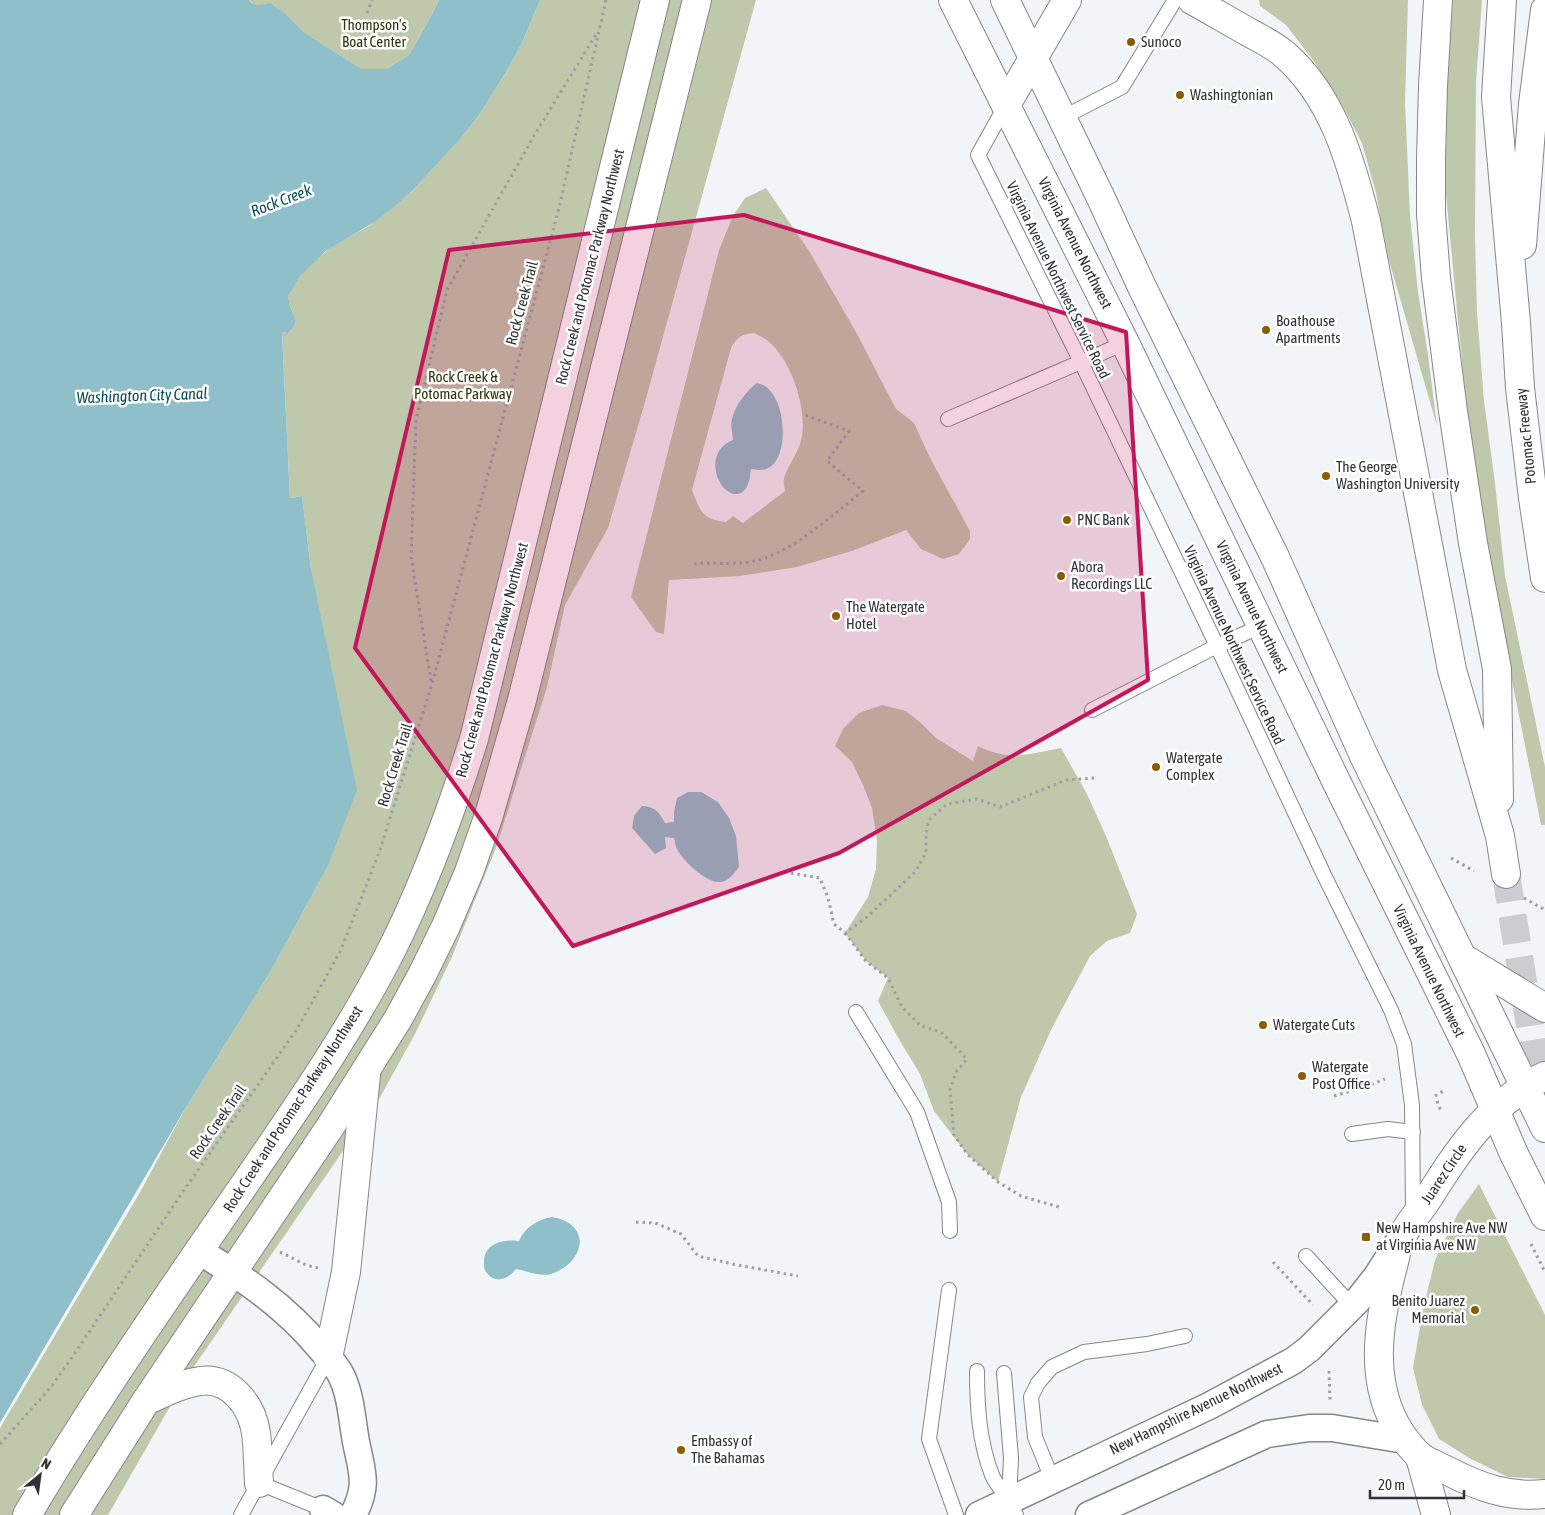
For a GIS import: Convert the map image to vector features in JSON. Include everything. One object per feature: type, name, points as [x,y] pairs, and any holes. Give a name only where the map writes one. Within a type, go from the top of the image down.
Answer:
[{"type":"main road","name":"Rock Creek and Potomac Parkway Northwest","points":[[27,1515],[100,1397],[331,1055],[389,954],[414,903],[437,849],[474,739],[655,0]]},
{"type":"main road","points":[[74,1515],[146,1401],[330,1127],[398,1019],[442,934],[469,872],[506,762],[697,0]]},
{"type":"main road","name":"Virginia Avenue Northwest","points":[[953,0],[1125,343],[1470,1054],[1514,1154],[1545,1216]]},
{"type":"main road","points":[[1005,0],[1275,557],[1364,756],[1463,958],[1535,1081],[1545,1128]]},
{"type":"main road","points":[[1006,105],[1067,0]]},
{"type":"main road","points":[[1192,0],[1284,54],[1304,74],[1319,97],[1332,119],[1342,143],[1357,186],[1366,221],[1452,670],[1500,836],[1506,874]]},
{"type":"main road","points":[[1438,0],[1433,86],[1431,214],[1436,278],[1454,421],[1473,543],[1497,669],[1500,836]]},
{"type":"main road","points":[[1502,0],[1496,97],[1516,323]]},
{"type":"main road","points":[[1516,323],[1534,104],[1545,10]]},
{"type":"main road","name":"Potomac Freeway","points":[[1516,323],[1524,425],[1545,578]]},
{"type":"main road","points":[[1463,958],[1545,1008]]},
{"type":"main road","points":[[328,1358],[346,1272],[367,1069]]},
{"type":"main road","name":"Juarez Circle","points":[[1436,1515],[1413,1448],[1393,1420],[1386,1400],[1379,1372],[1378,1355],[1378,1338],[1383,1306],[1406,1230],[1452,1161],[1494,1110],[1535,1081]]},
{"type":"main road","points":[[146,1401],[168,1391],[202,1381],[214,1381],[227,1386],[238,1394],[246,1404],[256,1431],[259,1483]]},
{"type":"main road","points":[[1413,1448],[1471,1482],[1499,1492],[1532,1496],[1545,1494]]},
{"type":"street","name":"New Hampshire Avenue Northwest","points":[[978,1515],[1013,1508],[1052,1479],[1209,1406],[1293,1361],[1309,1349],[1358,1300],[1377,1276],[1406,1230]]},
{"type":"street","points":[[199,1251],[233,1271],[283,1308],[303,1328],[340,1374],[346,1388],[363,1475],[362,1493],[353,1515]]},
{"type":"street","points":[[1089,1515],[1267,1434],[1309,1428],[1332,1428],[1413,1448]]},
{"type":"lane","points":[[1062,118],[1122,87],[1175,0]]},
{"type":"lane","name":"Virginia Avenue Northwest Service Road","points":[[1006,105],[978,155],[1081,362],[1320,866],[1391,1010],[1404,1044],[1412,1105],[1413,1132],[1406,1230]]},
{"type":"lane","points":[[948,419],[1125,343]]},
{"type":"lane","points":[[1092,710],[1217,646],[1261,626]]},
{"type":"lane","points":[[856,1012],[917,1112],[949,1202],[950,1231]]},
{"type":"lane","points":[[1352,1134],[1388,1129],[1413,1132]]},
{"type":"lane","points":[[1306,1256],[1352,1306]]},
{"type":"lane","points":[[949,1290],[929,1439],[956,1515]]},
{"type":"lane","points":[[1052,1479],[1035,1437],[1032,1397],[1038,1382],[1052,1367],[1084,1352],[1147,1344],[1185,1336]]},
{"type":"lane","points":[[241,1515],[328,1358]]},
{"type":"lane","points":[[977,1370],[977,1396],[982,1437],[992,1477],[1013,1508]]},
{"type":"lane","points":[[1004,1373],[1013,1508]]},
{"type":"lane","points":[[259,1483],[325,1513]]},
{"type":"path","points":[[367,12],[372,0]]},
{"type":"path","name":"Rock Creek Trail","points":[[0,1444],[51,1386],[69,1362],[186,1187],[297,1029],[342,950],[380,850],[432,684],[559,208],[606,0]]},
{"type":"path","points":[[432,684],[411,557],[416,420],[447,290],[535,134],[598,31]]},
{"type":"path","points":[[694,564],[749,562],[771,556],[801,540],[863,491],[827,461],[849,431],[802,414]]},
{"type":"path","points":[[845,932],[867,917],[915,872],[926,853],[926,834],[929,820],[946,804],[976,799],[1000,807],[1066,780],[1095,778]]},
{"type":"path","points":[[791,872],[820,878],[828,898],[834,924],[845,932],[866,961],[888,978],[902,1006],[921,1026],[941,1032],[967,1059],[956,1072],[950,1090],[954,1135],[967,1154],[998,1182],[1021,1196],[1059,1207]]},
{"type":"path","points":[[1334,1096],[1385,1079]]},
{"type":"path","points":[[1434,1096],[1445,1090]]},
{"type":"path","points":[[636,1222],[654,1222],[682,1234],[698,1256],[798,1276]]},
{"type":"path","points":[[276,1250],[288,1258],[323,1269]]},
{"type":"path","points":[[1273,1262],[1313,1306]]},
{"type":"path","points":[[1326,1366],[1329,1371],[1331,1404]]},
{"type":"highlighted area","points":[[744,215],[1126,332],[1148,680],[839,853],[573,946],[355,648],[449,250]]},
{"type":"green space","name":"Thompson's Boat Center","points":[[249,0],[439,0],[409,55],[386,69],[362,69],[305,33],[287,15],[254,5]]},
{"type":"green space","name":"Rock Creek & Potomac Parkway","points":[[540,0],[756,0],[645,402],[608,528],[565,605],[547,687],[496,848],[451,959],[415,1034],[379,1099],[188,1375],[108,1515],[0,1515],[0,1428],[139,1194],[185,1109],[269,974],[327,868],[311,569],[302,496],[290,498],[282,333],[291,329],[296,320],[288,296],[293,285],[303,272],[332,246],[367,227],[397,205],[461,138],[480,114],[509,67],[521,45]]},
{"type":"green space","points":[[1259,0],[1408,0],[1405,102],[1410,216],[1418,292],[1437,426],[1388,257],[1376,193],[1362,143],[1340,101],[1313,60],[1286,25],[1260,6]]},
{"type":"green space","points":[[1453,0],[1482,0],[1476,82],[1475,236],[1477,312],[1484,401],[1505,576],[1545,767],[1545,825],[1541,825],[1491,576],[1466,400],[1444,173],[1447,76]]},
{"type":"green space","points":[[766,188],[809,251],[856,332],[896,409],[914,423],[929,456],[970,531],[970,539],[959,554],[943,559],[921,549],[906,530],[852,551],[797,567],[740,576],[669,580],[664,634],[656,632],[631,597],[719,250],[733,216],[745,198]],"holes":[[[754,333],[768,341],[777,350],[791,374],[797,389],[803,418],[800,444],[785,476],[785,491],[743,523],[733,516],[726,522],[718,521],[711,519],[703,513],[692,490],[731,348],[735,341],[743,335]]]},
{"type":"green space","points":[[882,705],[906,711],[936,738],[973,761],[978,746],[1000,754],[1010,755],[1061,748],[1086,792],[1137,914],[1130,933],[1107,941],[1090,956],[1051,1030],[1021,1097],[998,1182],[967,1154],[934,1111],[920,1074],[878,1001],[888,978],[866,961],[845,933],[868,897],[876,869],[877,840],[872,808],[863,785],[852,762],[835,746],[843,729],[859,713]]},
{"type":"green space","points":[[1479,1184],[1545,1315],[1545,1479],[1508,1477],[1471,1459],[1439,1439],[1422,1405],[1413,1368],[1423,1310],[1435,1260],[1458,1213]]},
{"type":"water","points":[[0,0],[249,0],[256,5],[270,3],[287,15],[305,33],[362,69],[386,69],[409,55],[439,0],[540,0],[521,45],[509,67],[480,114],[461,138],[397,205],[376,221],[327,250],[300,276],[288,296],[296,320],[291,330],[286,334],[286,332],[282,333],[290,498],[302,496],[311,569],[357,790],[327,868],[269,974],[185,1109],[0,1423]]},
{"type":"water","points":[[757,383],[767,388],[774,396],[779,408],[783,436],[781,449],[777,460],[770,467],[763,470],[751,469],[746,488],[741,493],[734,494],[721,484],[717,475],[715,465],[717,455],[723,446],[733,440],[731,421],[733,414],[742,399]]},
{"type":"water","points":[[688,792],[701,792],[718,802],[729,818],[736,836],[739,867],[727,880],[715,882],[696,871],[676,848],[674,838],[665,837],[666,848],[655,854],[632,828],[634,816],[642,806],[656,811],[665,823],[674,822],[677,798]]},
{"type":"water","points":[[552,1217],[565,1221],[574,1227],[579,1235],[580,1244],[577,1253],[562,1269],[547,1275],[516,1269],[502,1279],[494,1279],[486,1272],[484,1265],[485,1256],[491,1246],[501,1242],[519,1241],[532,1225]]},
{"type":"tunnel","points":[[1506,874],[1542,1102]]},
{"type":"place","name":"Sunoco","points":[[1131,42]]},
{"type":"place","name":"Washingtonian","points":[[1180,95]]},
{"type":"place","name":"Boathouse Apartments","points":[[1266,330]]},
{"type":"place","name":"The George Washington University","points":[[1326,476]]},
{"type":"place","name":"PNC Bank","points":[[1067,520]]},
{"type":"place","name":"Abora Recordings LLC","points":[[1061,576]]},
{"type":"place","name":"The Watergate Hotel","points":[[836,616]]},
{"type":"place","name":"Watergate Complex","points":[[1156,767]]},
{"type":"place","name":"Watergate Cuts","points":[[1263,1025]]},
{"type":"place","name":"Watergate Post Office","points":[[1302,1076]]},
{"type":"place","name":"New Hampshire Ave NW at Virginia Ave NW","points":[[1366,1237]]},
{"type":"place","name":"Benito Juarez Memorial","points":[[1475,1310]]},
{"type":"place","name":"Embassy of The Bahamas","points":[[681,1450]]},
{"type":"water label","name":"Rock Creek","points":[[281,200]]},
{"type":"water label","name":"Washington City Canal","points":[[142,395]]}]
